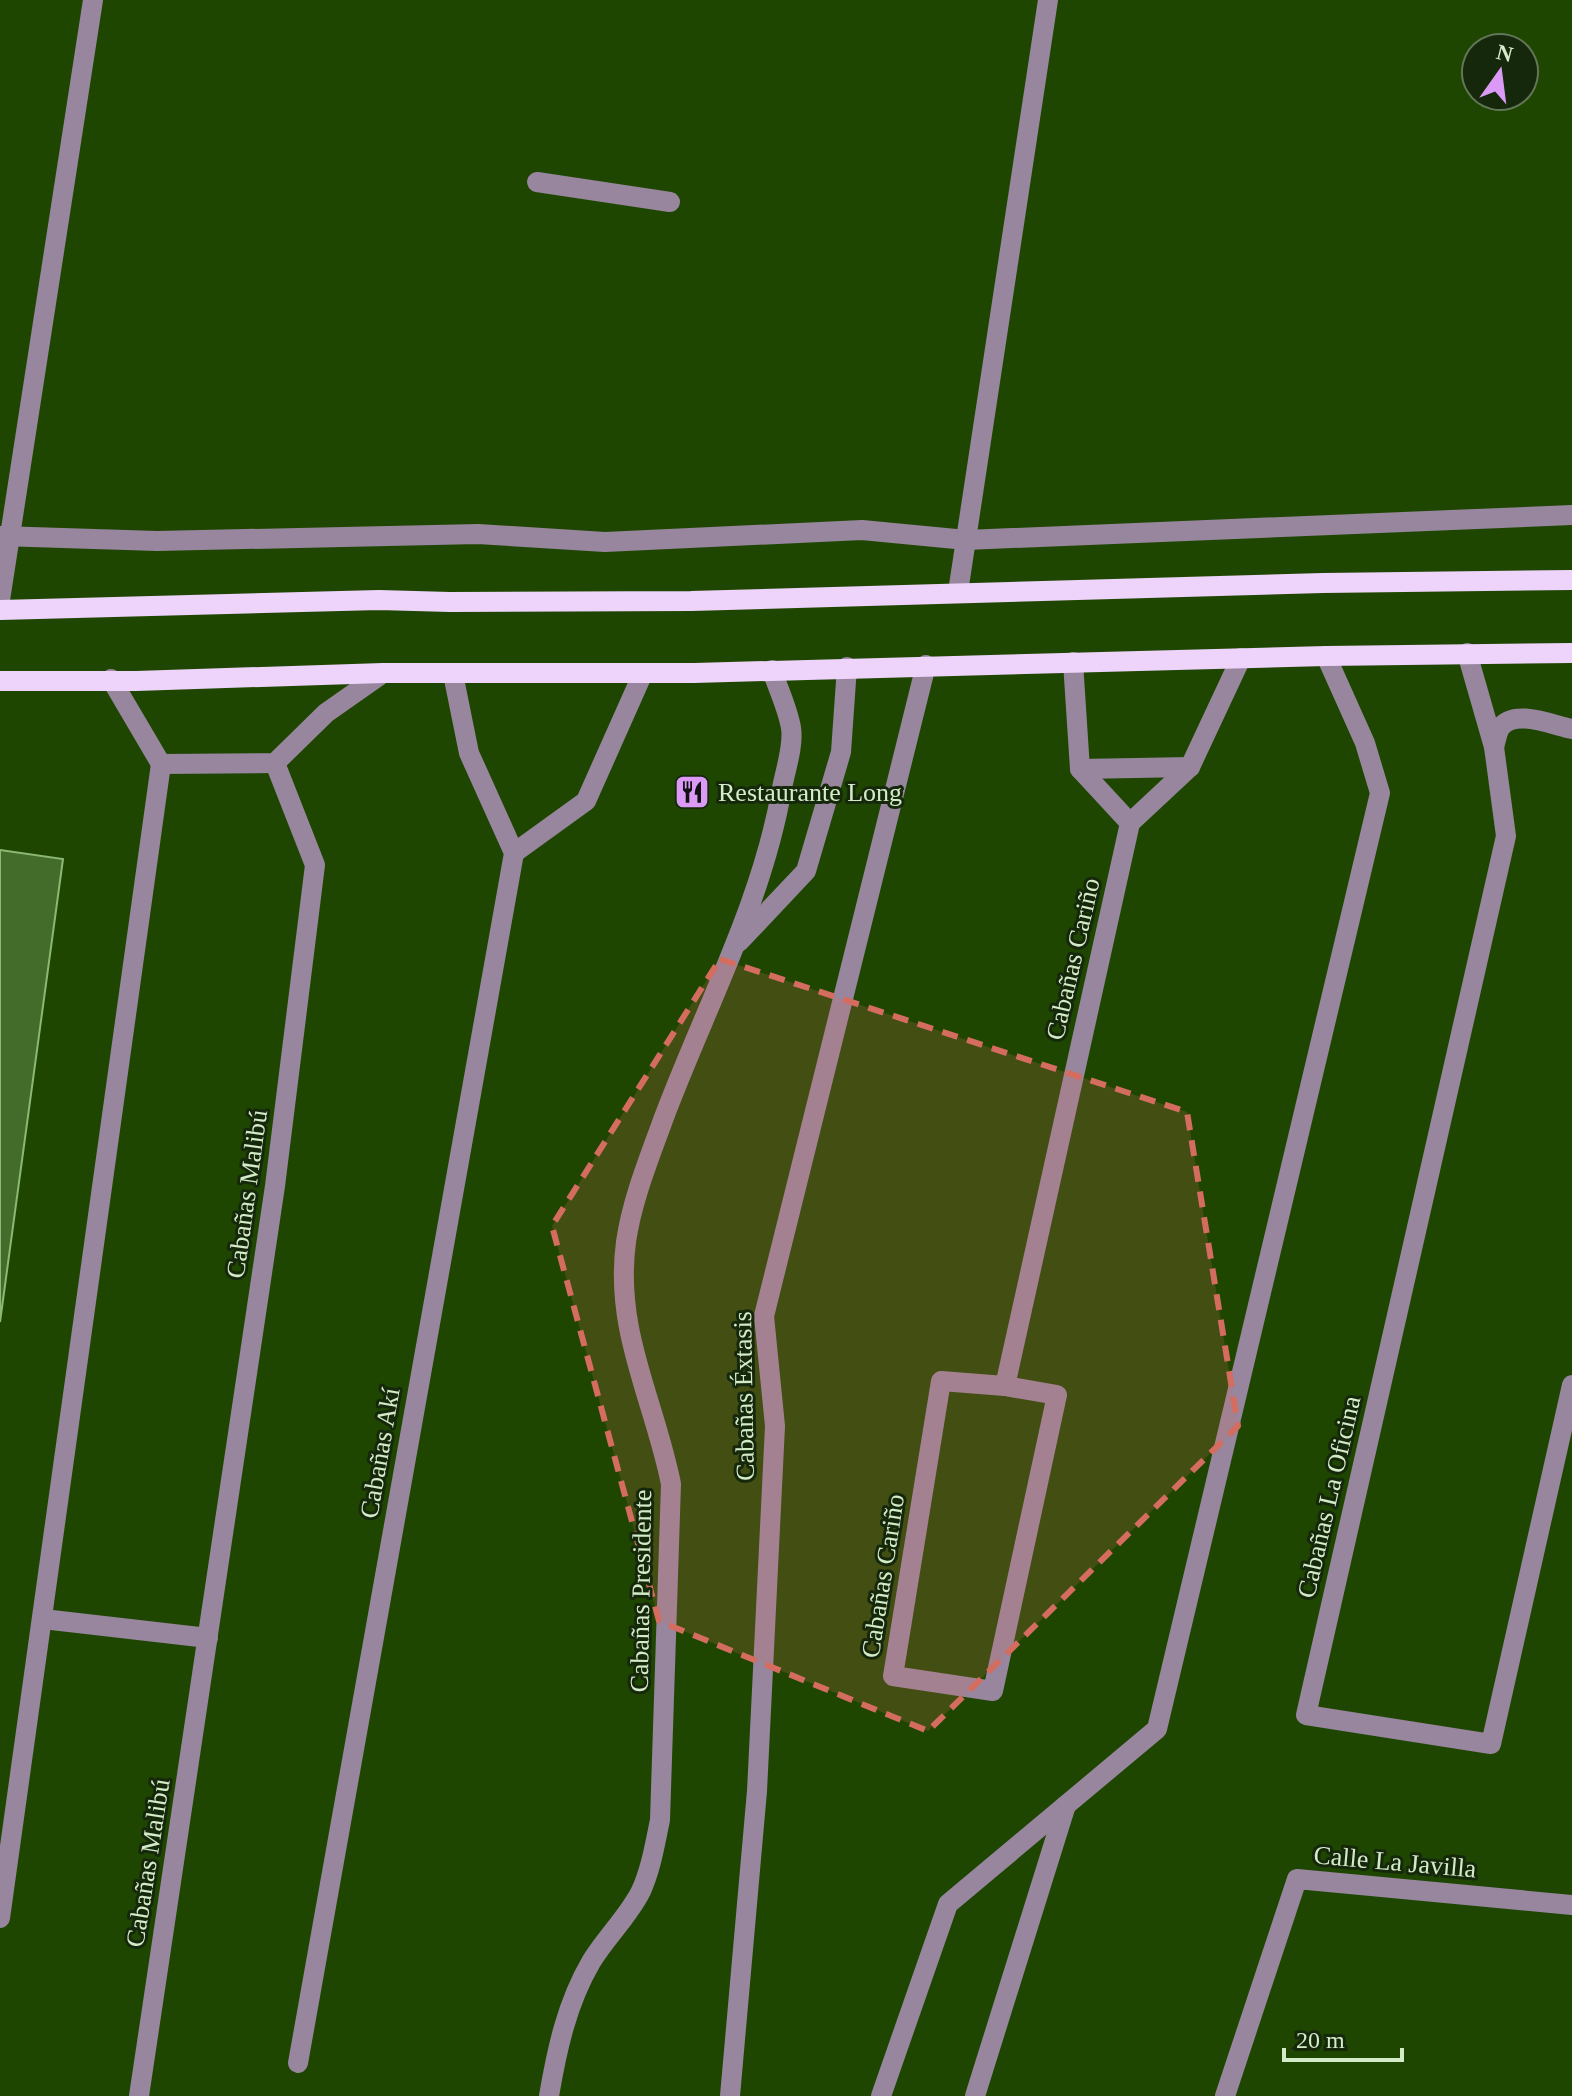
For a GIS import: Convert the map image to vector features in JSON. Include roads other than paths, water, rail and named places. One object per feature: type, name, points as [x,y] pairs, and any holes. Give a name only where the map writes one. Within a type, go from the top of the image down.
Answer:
[{"type":"main road","points":[[0,610],[379,600],[691,601],[958,592],[1572,580]]},
{"type":"main road","points":[[0,681],[383,673],[643,673],[1572,653]]},
{"type":"street","points":[[0,600],[5,536],[93,0]]},
{"type":"street","points":[[958,592],[1048,0]]},
{"type":"street","points":[[537,182],[670,202]]},
{"type":"street","points":[[5,536],[157,541],[478,534],[605,542],[862,530],[966,540],[1572,515]]},
{"type":"street","name":"Cabañas La Oficina","points":[[1467,653],[1494,747],[1506,836],[1306,1715],[1491,1744],[1572,1385]]},
{"type":"street","points":[[881,2096],[948,1904],[1157,1729],[1380,793],[1365,743],[1326,656]]},
{"type":"street","points":[[1073,662],[1080,769],[1130,823],[1190,767],[1241,658]]},
{"type":"street","name":"Cabañas Éxtasis","points":[[730,2096],[757,1791],[775,1426],[764,1316],[926,665]]},
{"type":"street","name":"Cabañas Presidente","points":[[736,945],[806,871],[841,752],[847,667]]},
{"type":"street","name":"Cabañas Presidente","points":[[549,2096],[563,2026],[575,1996],[591,1963],[640,1892],[660,1820],[671,1484],[629,1333],[622,1276],[627,1237],[645,1169],[680,1076],[736,945],[777,813],[792,730],[772,670]]},
{"type":"street","points":[[161,764],[275,763],[326,713],[383,673]]},
{"type":"street","points":[[453,674],[469,753],[514,853],[586,801],[643,673]]},
{"type":"street","points":[[0,1918],[161,764],[111,679]]},
{"type":"street","points":[[1494,747],[1499,729],[1509,720],[1518,718],[1572,729]]},
{"type":"street","name":"Cabañas Malibú","points":[[139,2096],[275,1186],[315,865],[275,763]]},
{"type":"street","points":[[1080,769],[1190,767]]},
{"type":"street","name":"Cabañas Cariño","points":[[1005,1386],[1130,823]]},
{"type":"street","name":"Cabañas Akí","points":[[298,2063],[514,853]]},
{"type":"street","name":"Cabañas Cariño","points":[[941,1381],[1005,1386],[1057,1395],[993,1691],[893,1676],[941,1381]]},
{"type":"street","points":[[43,1619],[208,1638]]},
{"type":"street","points":[[975,2096],[1066,1805]]},
{"type":"street","name":"Calle La Javilla","points":[[1225,2096],[1297,1879],[1572,1905]]},
{"type":"place","name":"Restaurante Long","points":[[692,792]]}]
